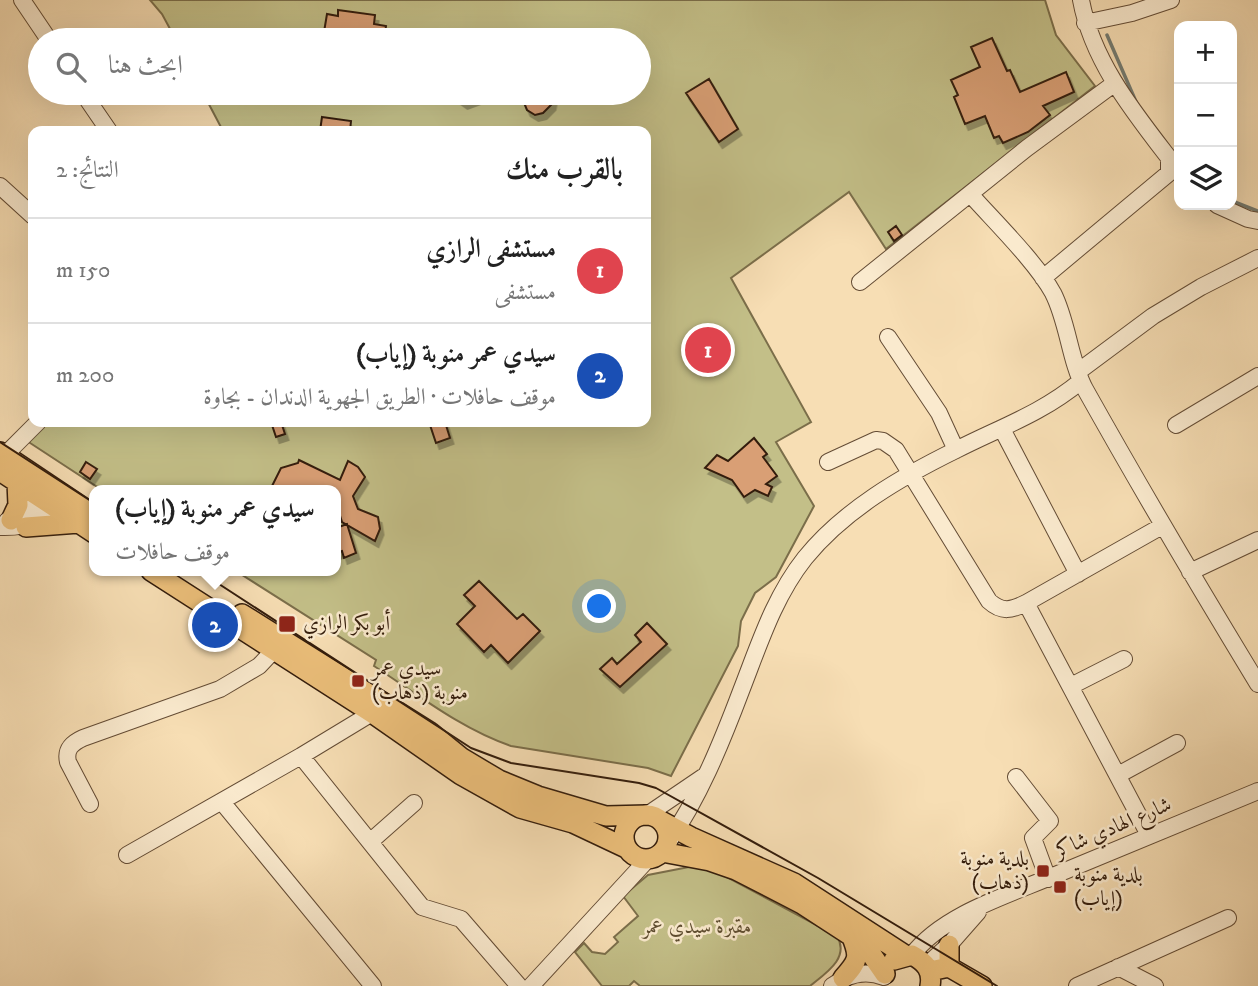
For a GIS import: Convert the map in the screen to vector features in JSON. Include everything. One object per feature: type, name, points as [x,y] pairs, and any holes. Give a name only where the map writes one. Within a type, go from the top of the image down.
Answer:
[{"type":"main road","points":[[5,465],[52,496]]},
{"type":"main road","points":[[5,465],[89,524]]},
{"type":"main road","points":[[5,465],[18,505],[9,524],[89,524]]},
{"type":"main road","points":[[159,576],[274,650],[377,707],[430,732],[462,758],[499,780],[538,796],[606,816],[652,840],[736,870],[802,904],[865,945],[885,979]]},
{"type":"main road","points":[[183,576],[377,707],[461,775],[520,808],[652,840],[794,883],[923,970],[949,967],[979,984]]},
{"type":"main road","points":[[838,982],[857,960],[858,952],[851,935]]},
{"type":"main road","points":[[949,945],[949,967]]},
{"type":"main road","points":[[885,979],[890,964],[923,970],[949,980],[979,984]]},
{"type":"street","points":[[22,0],[41,28]]},
{"type":"street","points":[[1081,0],[1085,23],[1115,83],[1169,158],[1174,170]]},
{"type":"street","points":[[1085,23],[1132,13],[1171,0]]},
{"type":"street","points":[[860,282],[1027,148],[1115,83]]},
{"type":"street","points":[[91,105],[106,126]]},
{"type":"street","points":[[1043,278],[1169,173],[1174,173]]},
{"type":"street","points":[[0,186],[28,211]]},
{"type":"street","points":[[971,195],[1043,278],[1060,310],[1080,376],[1162,526],[1258,684]]},
{"type":"street","points":[[1227,210],[1258,221]]},
{"type":"street","points":[[531,986],[633,876],[635,861],[705,775],[726,731],[768,621],[790,578],[806,556],[863,504],[910,474],[1046,407],[1153,316],[1201,286],[1258,258]]},
{"type":"street","points":[[888,337],[939,413],[956,450]]},
{"type":"street","points":[[1176,425],[1258,376]]},
{"type":"street","points":[[5,465],[34,427]]},
{"type":"street","points":[[1002,429],[1078,574]]},
{"type":"street","points":[[828,462],[876,440],[883,441],[896,450],[989,601],[1006,610],[1013,610],[1026,603],[1162,526]]},
{"type":"street","points":[[9,524],[52,496]]},
{"type":"street","points":[[1190,572],[1258,540]]},
{"type":"street","points":[[1026,603],[1149,835]]},
{"type":"street","points":[[90,804],[66,756],[71,745],[83,738],[220,689],[259,666],[274,650]]},
{"type":"street","points":[[1071,686],[1125,659]]},
{"type":"street","points":[[127,855],[301,756],[377,707]]},
{"type":"street","points":[[1118,775],[1177,743]]},
{"type":"street","points":[[301,756],[422,907],[461,919],[519,986]]},
{"type":"street","points":[[652,840],[705,775]]},
{"type":"street","points":[[1016,776],[1050,821],[1033,838],[1048,878]]},
{"type":"street","name":"شارع الهادي شاكر","points":[[923,970],[922,941],[935,930],[1048,878],[1258,791]]},
{"type":"street","points":[[222,802],[373,986]]},
{"type":"street","points":[[370,841],[414,803]]},
{"type":"street","name":"شارع الهادي شاكر","points":[[923,970],[986,905]]},
{"type":"street","points":[[1077,986],[1228,918]]},
{"type":"street","points":[[1118,967],[1155,986]]},
{"type":"street","points":[[838,982],[871,972],[885,979]]},
{"type":"green space","points":[[150,0],[1045,0],[1056,35],[1095,86],[886,249],[849,192],[731,278],[811,422],[776,442],[814,506],[776,577],[755,593],[741,621],[738,646],[671,776],[648,768],[511,746],[493,739],[457,721],[423,699],[374,666],[376,660],[244,576],[341,576],[341,485],[94,485],[24,439],[38,427],[651,427],[651,126],[220,126],[209,105],[651,105],[651,28],[170,28]]},
{"type":"green space","name":"مقبرة سيدي عمر","points":[[694,866],[710,868],[837,936],[841,951],[834,964],[810,986],[640,986],[634,981],[629,986],[602,986],[575,952],[584,943],[592,952],[605,954],[618,942],[614,937],[638,916],[623,896],[648,875]]},
{"type":"building","points":[[338,10],[375,15],[374,24],[386,28],[325,28],[327,14],[338,16]]},
{"type":"building","points":[[992,38],[1020,92],[1066,72],[1074,92],[1043,106],[1050,115],[1028,132],[1003,143],[999,136],[994,138],[985,116],[965,124],[954,97],[958,95],[951,80],[980,67],[971,47]]},
{"type":"building","points":[[709,79],[738,129],[719,142],[686,93]]},
{"type":"building","points":[[525,105],[551,105],[543,113],[535,115]]},
{"type":"building","points":[[322,117],[351,121],[350,126],[321,126]]},
{"type":"building","points":[[896,226],[902,235],[894,241],[888,232]]},
{"type":"building","points":[[273,427],[283,427],[285,434],[276,437]]},
{"type":"building","points":[[431,427],[447,427],[450,438],[436,443]]},
{"type":"building","points":[[754,438],[767,454],[763,457],[777,476],[766,484],[772,487],[768,496],[755,490],[744,497],[732,480],[705,468],[717,455],[728,461]]},
{"type":"building","points":[[299,460],[340,480],[348,461],[358,467],[365,477],[353,496],[358,509],[378,517],[380,529],[375,541],[342,522],[341,485],[272,485],[281,468],[298,463]]},
{"type":"building","points":[[86,462],[97,469],[90,479],[80,472]]},
{"type":"building","points":[[347,524],[356,553],[344,558],[341,551],[341,526]]},
{"type":"building","points":[[479,581],[517,619],[523,614],[540,631],[508,663],[491,645],[484,652],[457,624],[475,606],[464,595]]},
{"type":"building","points":[[647,623],[667,644],[620,687],[600,669],[612,658],[617,664],[641,642],[635,635]]},
{"type":"waterway","points":[[1107,35],[1137,104]]},
{"type":"waterway","points":[[1237,203],[1258,211]]},
{"type":"tram line","points":[[0,442],[89,500]]},
{"type":"tram line","points":[[207,576],[471,748],[511,763],[656,788],[818,878],[997,986]]},
{"type":"place","name":"مستشفى الرازي","points":[[708,350]]},
{"type":"place","name":"أبو بكر الرازي","points":[[287,624]]},
{"type":"place","name":"سيدي عمر منوبة (إياب)","points":[[215,625]]},
{"type":"place","name":"سيدي عمر منوبة (ذهاب)","points":[[358,681]]},
{"type":"place","name":"بلدية منوبة (ذهاب)","points":[[1043,871]]},
{"type":"place","name":"بلدية منوبة (إياب)","points":[[1060,887]]}]
